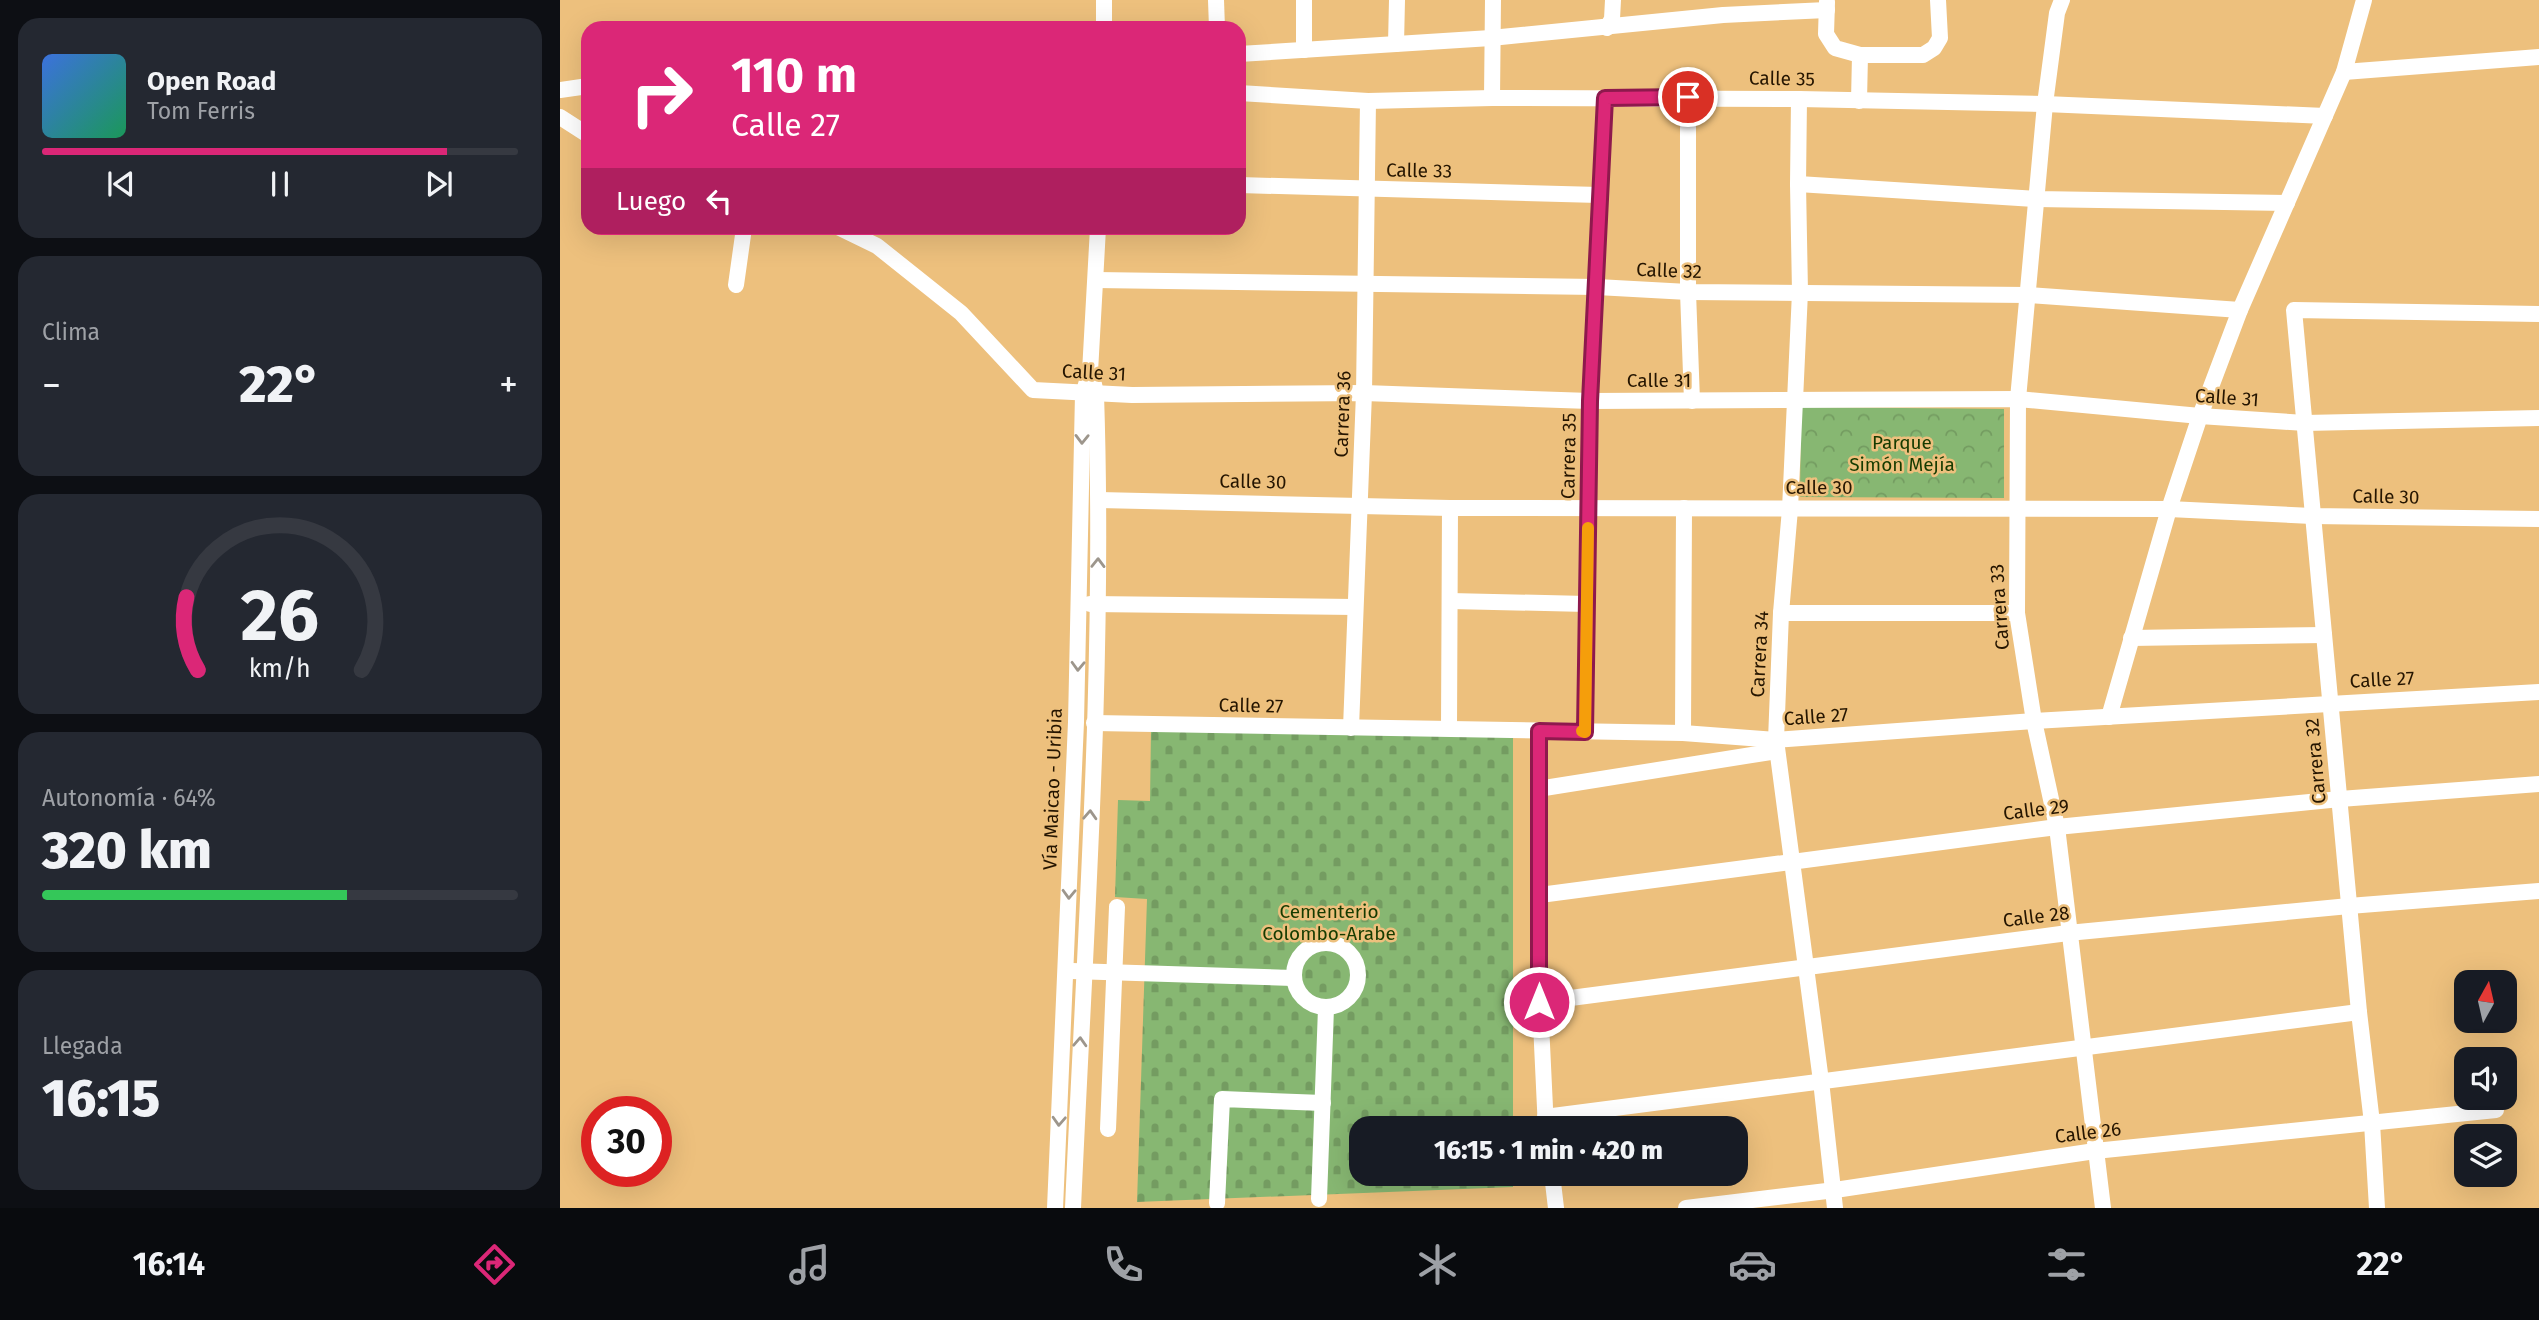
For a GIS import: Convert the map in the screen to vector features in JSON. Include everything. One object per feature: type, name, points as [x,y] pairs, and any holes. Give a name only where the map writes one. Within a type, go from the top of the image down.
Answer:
[{"type":"street","points":[[1104,0],[1104,21]]},
{"type":"street","points":[[1216,0],[1217,21]]},
{"type":"street","points":[[1304,0],[1304,50]]},
{"type":"street","points":[[1396,44],[1397,0]]},
{"type":"street","points":[[1492,98],[1493,0]]},
{"type":"street","points":[[1606,28],[1612,19],[1612,0]]},
{"type":"street","points":[[1246,54],[1606,28],[1723,8],[1827,5],[1826,34],[1835,48],[1860,55],[1923,55],[1934,48],[1940,38],[1938,0]]},
{"type":"street","name":"Carrera 33","points":[[2062,0],[2057,13],[2045,104],[2018,398],[2015,508],[2017,613],[2034,721],[2057,827],[2103,1208]]},
{"type":"street","points":[[2109,717],[2169,509],[2200,416],[2240,310],[2344,72],[2364,0]]},
{"type":"street","points":[[1859,101],[1860,55]]},
{"type":"street","points":[[2344,72],[2539,57]]},
{"type":"street","points":[[560,90],[581,87]]},
{"type":"street","name":"Calle 35","points":[[1246,93],[1368,101],[1688,97],[2045,104],[2325,116]]},
{"type":"street","points":[[1688,97],[1688,292],[1692,401]]},
{"type":"street","name":"Carrera 35","points":[[1585,732],[1590,401],[1605,98]]},
{"type":"street","name":"Carrera 34","points":[[1799,99],[1800,292],[1776,746],[1835,1190],[1835,1208]]},
{"type":"street","name":"Carrera 36","points":[[1351,728],[1367,286],[1368,101]]},
{"type":"street","points":[[560,117],[581,130]]},
{"type":"street","points":[[1798,184],[2036,198],[2287,203]]},
{"type":"street","name":"Calle 33","points":[[1246,185],[1599,195]]},
{"type":"street","points":[[736,285],[743,235]]},
{"type":"street","name":"Calle 31","points":[[854,235],[877,246],[961,313],[1032,390],[1090,394],[1364,393],[1590,401],[2018,398],[2200,416],[2305,423],[2539,418]]},
{"type":"street","name":"Vía Maicao - Uribia","points":[[1055,1208],[1098,235]]},
{"type":"street","name":"Calle 32","points":[[1096,280],[1367,286],[1597,287],[1688,292],[2028,295],[2240,310]]},
{"type":"street","name":"Carrera 32","points":[[2377,1208],[2372,1123],[2359,1012],[2294,310],[2539,314]]},
{"type":"street","name":"Vía Maicao - Uribia","points":[[1073,1208],[1094,723],[1100,500],[1090,394]]},
{"type":"street","name":"Calle 30","points":[[1100,500],[1450,508],[2169,509],[2312,516],[2539,519]]},
{"type":"street","points":[[1449,729],[1450,508]]},
{"type":"street","points":[[1683,733],[1684,508]]},
{"type":"street","points":[[1450,601],[1587,604]]},
{"type":"street","points":[[1080,604],[1355,607]]},
{"type":"street","points":[[1781,613],[2017,613]]},
{"type":"street","points":[[2131,638],[2324,635]]},
{"type":"street","name":"Calle 27","points":[[1094,723],[1683,733],[1776,746],[2034,721],[2539,692]]},
{"type":"street","points":[[1539,731],[1539,1002],[1546,1116]]},
{"type":"street","points":[[1538,789],[1776,746]]},
{"type":"street","name":"Calle 29","points":[[1540,895],[2057,827],[2340,799],[2539,784]]},
{"type":"street","name":"Calle 28","points":[[1539,1002],[2068,933],[2539,891]]},
{"type":"street","points":[[1108,1129],[1117,907]]},
{"type":"street","points":[[1318,943],[1334,943],[1348,951],[1357,963],[1359,979],[1348,999],[1342,1004],[1326,1008],[1309,1004],[1297,991],[1293,978],[1295,963],[1304,950],[1318,943]]},
{"type":"street","points":[[1066,971],[1293,978]]},
{"type":"street","points":[[1319,1199],[1326,1008]]},
{"type":"street","points":[[1593,1116],[1821,1082],[2359,1012]]},
{"type":"street","points":[[1217,1203],[1222,1098],[1323,1103]]},
{"type":"street","name":"Calle 26","points":[[1686,1208],[1835,1190],[2095,1152],[2496,1110]]},
{"type":"street","points":[[1553,1186],[1556,1208]]},
{"type":"green space","name":"Parque Simón Mejía","points":[[1801,407],[2004,409],[2004,498],[1800,497]]},
{"type":"green space","name":"Cementerio Colombo-Arabe","points":[[1151,730],[1513,737],[1513,1116],[1349,1116],[1349,1186],[1513,1187],[1137,1202],[1147,899],[1115,897],[1118,800],[1150,801]]},
{"type":"slow traffic","points":[[1582,731],[1585,732],[1588,528]]},
{"type":"route","points":[[1539,1002],[1539,731],[1585,732],[1590,401],[1605,98],[1688,97]]}]
